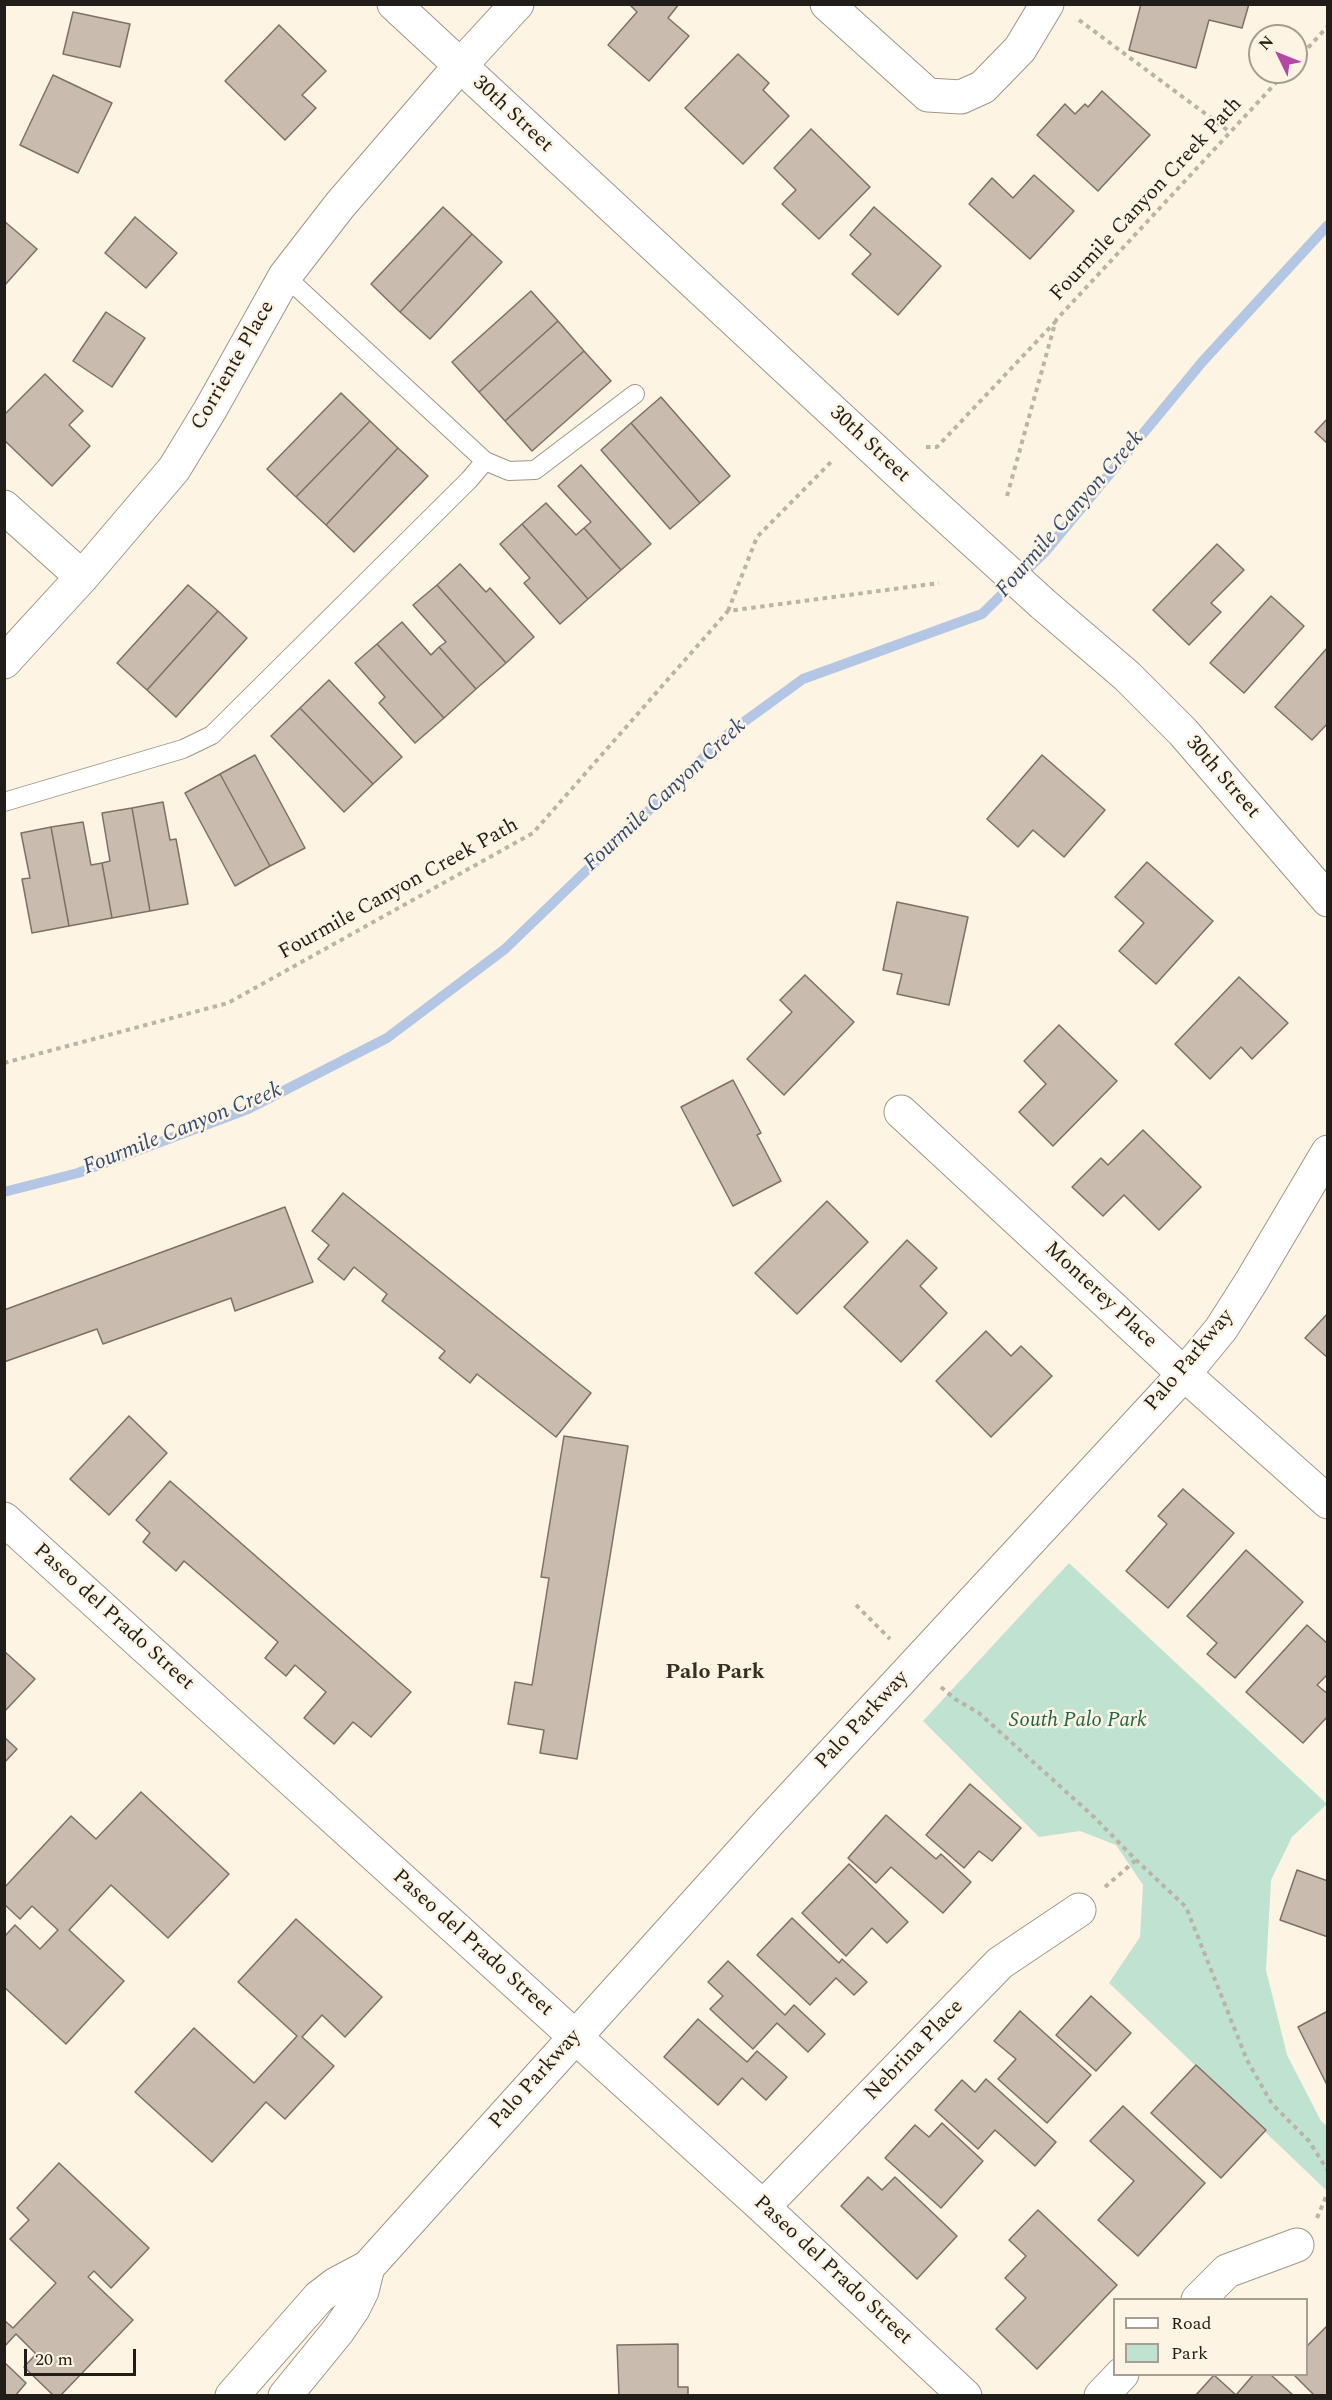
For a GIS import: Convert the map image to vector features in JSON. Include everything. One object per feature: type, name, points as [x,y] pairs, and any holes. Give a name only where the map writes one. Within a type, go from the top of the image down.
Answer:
[{"type":"street","name":"30th Street","points":[[394,4],[459,67],[924,496],[1126,676],[1183,732],[1328,900]]},
{"type":"street","name":"Corriente Place","points":[[4,662],[82,577],[174,469],[285,276],[340,205],[459,67],[517,4]]},
{"type":"street","points":[[827,4],[928,95],[961,97],[983,87],[1060,10]]},
{"type":"street","points":[[4,507],[82,577]]},
{"type":"street","name":"Monterey Place","points":[[901,1112],[1184,1374],[1328,1502]]},
{"type":"street","name":"Palo Parkway","points":[[232,2396],[319,2297],[336,2284],[368,2267],[574,2036],[1184,1374],[1221,1329],[1328,1152]]},
{"type":"street","name":"Paseo del Prado Street","points":[[4,1519],[763,2207],[965,2396]]},
{"type":"street","name":"Nebrina Place","points":[[763,2207],[1000,1963],[1080,1910]]},
{"type":"street","points":[[1200,2298],[1227,2271],[1297,2245]]},
{"type":"street","name":"Palo Parkway","points":[[285,2396],[353,2309],[362,2291],[368,2267]]},
{"type":"street","points":[[1101,2396],[1120,2376]]},
{"type":"lane","points":[[285,276],[485,461],[509,471],[535,470],[635,394]]},
{"type":"lane","points":[[4,802],[183,749],[213,735],[469,480],[485,461]]},
{"type":"path","points":[[1060,10],[1230,132]]},
{"type":"path","points":[[1308,48],[1328,26]]},
{"type":"path","name":"Fourmile Canyon Creek Path","points":[[1007,496],[1056,320],[1275,84]]},
{"type":"path","name":"Fourmile Canyon Creek Path","points":[[4,1063],[228,1003],[533,832],[728,611],[939,583]]},
{"type":"path","points":[[855,1605],[955,1700],[979,1713],[1094,1817],[1186,1907],[1247,2060],[1272,2104],[1309,2141],[1328,2171]]},
{"type":"green space","name":"South Palo Park","points":[[1069,1563],[1327,1804],[1292,1837],[1271,1880],[1266,1970],[1287,2055],[1321,2121],[1327,2126],[1327,2191],[1109,1983],[1140,1937],[1143,1885],[1116,1845],[1080,1831],[1039,1837],[923,1721]]},
{"type":"building","points":[[629,4],[679,4],[668,18],[689,36],[649,81],[608,45],[637,12]]},
{"type":"building","points":[[1141,4],[1249,4],[1242,28],[1209,20],[1196,68],[1129,50]]},
{"type":"building","points":[[73,12],[130,24],[120,67],[63,54]]},
{"type":"building","points":[[279,25],[326,71],[302,95],[316,108],[285,140],[225,81]]},
{"type":"building","points":[[738,54],[769,83],[763,90],[789,116],[743,164],[685,108]]},
{"type":"building","points":[[53,75],[112,103],[78,173],[20,145]]},
{"type":"building","points":[[1102,91],[1150,135],[1098,191],[1037,135],[1065,104],[1075,114],[1085,104],[1088,107]]},
{"type":"building","points":[[811,129],[870,187],[819,239],[782,204],[796,190],[774,168]]},
{"type":"building","points":[[1034,175],[1074,211],[1030,259],[969,204],[992,178],[1013,198]]},
{"type":"building","points":[[443,207],[472,234],[400,312],[371,284]]},
{"type":"building","points":[[874,207],[941,266],[898,315],[852,274],[871,254],[850,235]]},
{"type":"building","points":[[135,217],[177,253],[146,288],[105,253]]},
{"type":"building","points":[[4,221],[37,249],[4,286]]},
{"type":"building","points":[[472,234],[502,262],[430,339],[400,312]]},
{"type":"building","points":[[531,291],[558,321],[479,392],[452,362]]},
{"type":"building","points":[[106,312],[145,338],[112,387],[73,361]]},
{"type":"building","points":[[558,321],[584,351],[505,421],[479,392]]},
{"type":"building","points":[[584,351],[611,381],[532,451],[505,421]]},
{"type":"building","points":[[45,374],[83,411],[69,425],[90,446],[52,486],[4,440],[4,415]]},
{"type":"building","points":[[341,393],[370,421],[296,497],[267,469]]},
{"type":"building","points":[[661,397],[730,476],[700,503],[631,423]]},
{"type":"building","points":[[1328,418],[1328,444],[1315,432]]},
{"type":"building","points":[[370,421],[398,448],[326,525],[296,497]]},
{"type":"building","points":[[631,423],[700,503],[670,529],[601,450]]},
{"type":"building","points":[[398,448],[428,476],[354,552],[326,525]]},
{"type":"building","points":[[581,465],[651,544],[621,570],[584,528],[591,522],[558,486]]},
{"type":"building","points":[[546,503],[576,535],[584,528],[621,570],[588,599],[522,524]]},
{"type":"building","points":[[522,524],[588,599],[560,624],[524,583],[530,578],[500,544]]},
{"type":"building","points":[[1217,544],[1244,570],[1211,603],[1221,612],[1189,645],[1153,610]]},
{"type":"building","points":[[460,564],[486,592],[490,588],[534,637],[506,663],[437,585]]},
{"type":"building","points":[[188,585],[218,611],[147,690],[117,663]]},
{"type":"building","points":[[437,585],[506,663],[476,689],[439,647],[446,642],[413,605]]},
{"type":"building","points":[[1271,596],[1304,626],[1244,693],[1210,663]]},
{"type":"building","points":[[218,611],[247,638],[176,717],[147,690]]},
{"type":"building","points":[[402,622],[431,655],[439,647],[476,689],[444,718],[377,644]]},
{"type":"building","points":[[377,644],[444,718],[415,743],[379,703],[385,697],[355,663]]},
{"type":"building","points":[[1328,647],[1328,723],[1312,740],[1275,707]]},
{"type":"building","points":[[329,680],[402,757],[373,784],[300,708]]},
{"type":"building","points":[[300,708],[373,784],[344,812],[271,736]]},
{"type":"building","points":[[255,755],[305,848],[270,866],[220,774]]},
{"type":"building","points":[[1042,755],[1105,810],[1064,857],[1033,830],[1018,847],[987,819]]},
{"type":"building","points":[[220,774],[270,866],[235,886],[185,793]]},
{"type":"building","points":[[163,802],[170,840],[176,839],[188,904],[150,911],[132,808]]},
{"type":"building","points":[[132,808],[150,911],[112,918],[102,863],[110,861],[102,813]]},
{"type":"building","points":[[83,822],[91,865],[102,863],[112,918],[69,926],[51,827]]},
{"type":"building","points":[[51,827],[69,926],[32,933],[22,879],[30,878],[21,833]]},
{"type":"building","points":[[1147,862],[1213,921],[1156,984],[1119,951],[1144,923],[1115,897]]},
{"type":"building","points":[[897,902],[968,917],[949,1005],[897,994],[902,974],[883,970]]},
{"type":"building","points":[[805,975],[854,1022],[784,1095],[747,1059],[792,1012],[780,1000]]},
{"type":"building","points":[[1239,977],[1288,1023],[1252,1059],[1241,1047],[1210,1079],[1175,1044]]},
{"type":"building","points":[[1059,1025],[1117,1081],[1053,1146],[1019,1112],[1046,1084],[1024,1061]]},
{"type":"building","points":[[733,1080],[761,1133],[757,1135],[781,1181],[733,1206],[681,1107]]},
{"type":"building","points":[[1143,1130],[1201,1187],[1159,1230],[1124,1195],[1103,1216],[1072,1187],[1101,1158],[1108,1165]]},
{"type":"building","points":[[343,1193],[591,1393],[556,1437],[477,1374],[470,1383],[439,1358],[445,1351],[382,1301],[387,1294],[354,1267],[344,1280],[318,1259],[329,1245],[312,1231]]},
{"type":"building","points":[[827,1201],[868,1242],[797,1314],[755,1273]]},
{"type":"building","points":[[285,1207],[313,1282],[235,1311],[231,1298],[103,1344],[97,1329],[4,1362],[4,1310]]},
{"type":"building","points":[[907,1240],[937,1268],[920,1286],[947,1313],[901,1362],[844,1307]]},
{"type":"building","points":[[1328,1313],[1328,1358],[1305,1338]]},
{"type":"building","points":[[986,1331],[1011,1356],[1021,1346],[1052,1376],[991,1437],[936,1381]]},
{"type":"building","points":[[129,1416],[167,1453],[109,1515],[70,1479]]},
{"type":"building","points":[[564,1436],[628,1446],[577,1759],[540,1753],[544,1730],[508,1724],[515,1682],[532,1685],[549,1578],[541,1577]]},
{"type":"building","points":[[170,1481],[411,1692],[371,1737],[353,1722],[334,1744],[304,1718],[326,1692],[295,1665],[286,1676],[265,1658],[278,1642],[184,1561],[176,1571],[143,1542],[150,1533],[136,1520]]},
{"type":"building","points":[[1183,1489],[1234,1533],[1168,1608],[1126,1571],[1167,1524],[1158,1516]]},
{"type":"building","points":[[1246,1550],[1303,1602],[1235,1678],[1207,1654],[1217,1643],[1187,1616]]},
{"type":"building","points":[[1307,1625],[1328,1644],[1328,1674],[1317,1685],[1328,1694],[1328,1716],[1303,1743],[1246,1692]]},
{"type":"building","points":[[4,1651],[35,1679],[4,1712]]},
{"type":"building","points":[[4,1737],[17,1749],[4,1763]]},
{"type":"building","points":[[970,1784],[1021,1828],[992,1861],[979,1851],[964,1868],[926,1835]]},
{"type":"building","points":[[141,1792],[229,1874],[168,1938],[111,1885],[69,1930],[124,1981],[66,2044],[4,1987],[4,1937],[15,1925],[40,1949],[58,1930],[32,1906],[20,1919],[4,1904],[4,1888],[71,1816],[96,1839]]},
{"type":"building","points":[[886,1815],[936,1859],[941,1854],[971,1882],[943,1913],[891,1867],[876,1883],[848,1858]]},
{"type":"building","points":[[849,1864],[908,1922],[887,1943],[872,1928],[846,1956],[802,1913]]},
{"type":"building","points":[[1297,1870],[1328,1881],[1328,1937],[1280,1920]]},
{"type":"building","points":[[792,1918],[839,1963],[842,1959],[867,1982],[854,1995],[836,1978],[810,2005],[757,1955]]},
{"type":"building","points":[[296,1919],[382,1997],[345,2037],[322,2015],[302,2037],[334,2066],[285,2119],[266,2102],[212,2162],[135,2092],[194,2028],[254,2083],[297,2036],[238,1982]]},
{"type":"building","points":[[728,1961],[785,2015],[794,2005],[825,2034],[808,2052],[777,2023],[753,2049],[710,2009],[723,1996],[708,1982]]},
{"type":"building","points":[[1091,1996],[1131,2033],[1096,2071],[1056,2035]]},
{"type":"building","points":[[1020,2011],[1091,2075],[1047,2123],[998,2079],[1016,2059],[994,2041]]},
{"type":"building","points":[[1328,2011],[1328,2084],[1327,2085],[1298,2027]]},
{"type":"building","points":[[698,2019],[747,2062],[757,2051],[787,2077],[766,2100],[742,2078],[718,2105],[664,2057]]},
{"type":"building","points":[[1196,2065],[1266,2130],[1221,2178],[1151,2113]]},
{"type":"building","points":[[986,2079],[1056,2142],[1035,2166],[995,2130],[978,2149],[935,2110],[962,2080],[975,2092]]},
{"type":"building","points":[[1123,2106],[1205,2183],[1138,2256],[1098,2220],[1134,2181],[1090,2141]]},
{"type":"building","points":[[942,2123],[983,2161],[941,2208],[885,2158],[915,2125],[929,2137]]},
{"type":"building","points":[[59,2163],[149,2248],[111,2288],[94,2271],[88,2277],[133,2320],[60,2396],[54,2396],[24,2367],[36,2354],[16,2334],[4,2347],[4,2320],[13,2328],[56,2283],[10,2239],[29,2220],[17,2208]]},
{"type":"building","points":[[868,2177],[882,2190],[895,2177],[957,2236],[917,2279],[841,2206]]},
{"type":"building","points":[[1038,2210],[1117,2285],[1037,2369],[996,2329],[1026,2298],[1005,2278],[1026,2256],[1009,2240]]},
{"type":"building","points":[[1328,2325],[1328,2396],[1315,2396],[1295,2376],[1308,2376],[1308,2345]]},
{"type":"building","points":[[678,2344],[678,2387],[688,2387],[688,2396],[619,2396],[617,2345]]},
{"type":"building","points":[[4,2362],[26,2383],[15,2396],[4,2396]]},
{"type":"building","points":[[1213,2376],[1236,2395],[1252,2376],[1272,2376],[1294,2396],[1195,2396]]},
{"type":"waterway","name":"Fourmile Canyon Creek","points":[[4,1192],[78,1173],[248,1109],[387,1038],[505,949],[730,732],[803,679],[982,614],[1045,552],[1203,361],[1328,225]]},
{"type":"district","name":"Palo Park","points":[[715,1674]]}]
